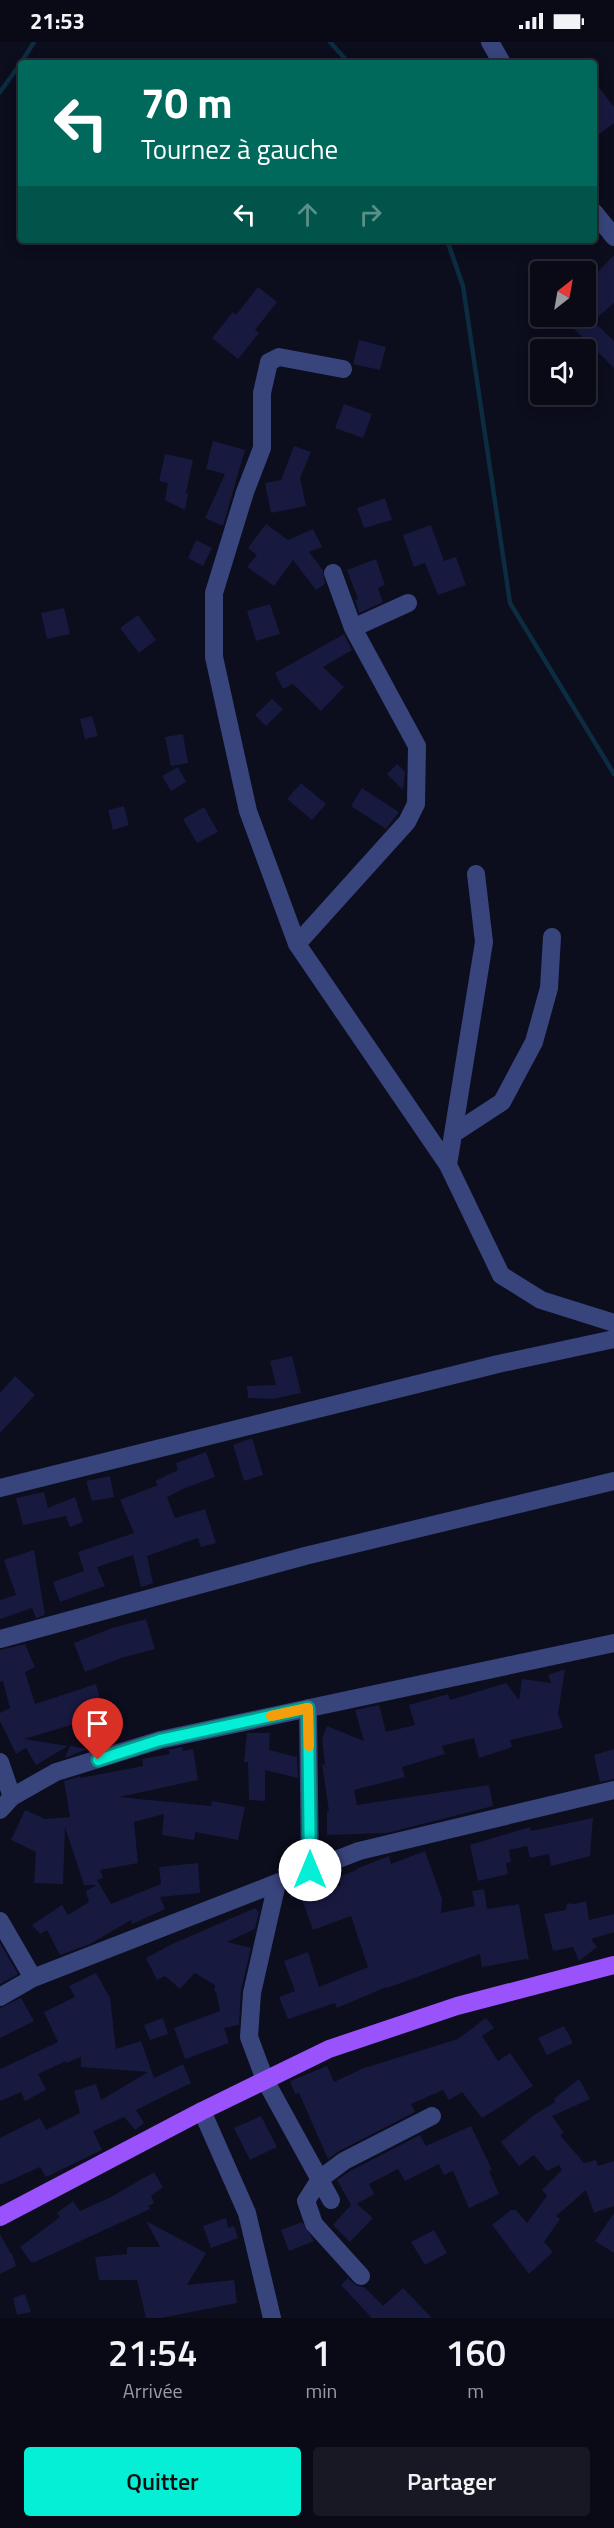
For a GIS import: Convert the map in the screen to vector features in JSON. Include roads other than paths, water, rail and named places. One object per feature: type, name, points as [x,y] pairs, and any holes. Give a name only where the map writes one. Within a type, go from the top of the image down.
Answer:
[{"type":"main road","points":[[0,2217],[202,2111],[328,2049],[436,2013],[614,1965]]},
{"type":"street","points":[[490,42],[500,60]]},
{"type":"street","points":[[597,216],[614,237]]},
{"type":"street","points":[[343,369],[279,357],[269,362],[262,393],[262,448],[245,492],[214,593],[214,657],[248,811],[297,944],[448,1165],[501,1275],[540,1300],[614,1323]]},
{"type":"street","points":[[297,944],[407,822],[416,804],[417,747],[353,628],[333,573]]},
{"type":"street","points":[[353,628],[408,603]]},
{"type":"street","points":[[448,1165],[484,942],[476,874]]},
{"type":"street","points":[[453,1134],[502,1102],[534,1042],[549,988],[552,937]]},
{"type":"street","points":[[0,1488],[498,1364],[614,1339]]},
{"type":"street","points":[[0,1639],[305,1556],[614,1481]]},
{"type":"street","points":[[0,1762],[6,1803],[56,1772],[160,1740],[614,1643]]},
{"type":"street","points":[[308,1708],[310,1870]]},
{"type":"street","points":[[0,1997],[33,1978],[359,1851],[614,1790]]},
{"type":"street","points":[[277,1883],[252,1992],[249,2037],[265,2080],[331,2200]]},
{"type":"street","points":[[0,1921],[33,1978]]},
{"type":"street","points":[[202,2111],[247,2213],[269,2315]]},
{"type":"street","points":[[361,2276],[314,2224],[306,2201],[320,2179],[344,2162],[432,2116]]},
{"type":"waterway","points":[[23,60],[34,42]]},
{"type":"waterway","points":[[330,42],[346,60]]},
{"type":"waterway","points":[[0,92],[18,67]]},
{"type":"waterway","points":[[448,243],[463,286],[510,603],[614,774]]}]
